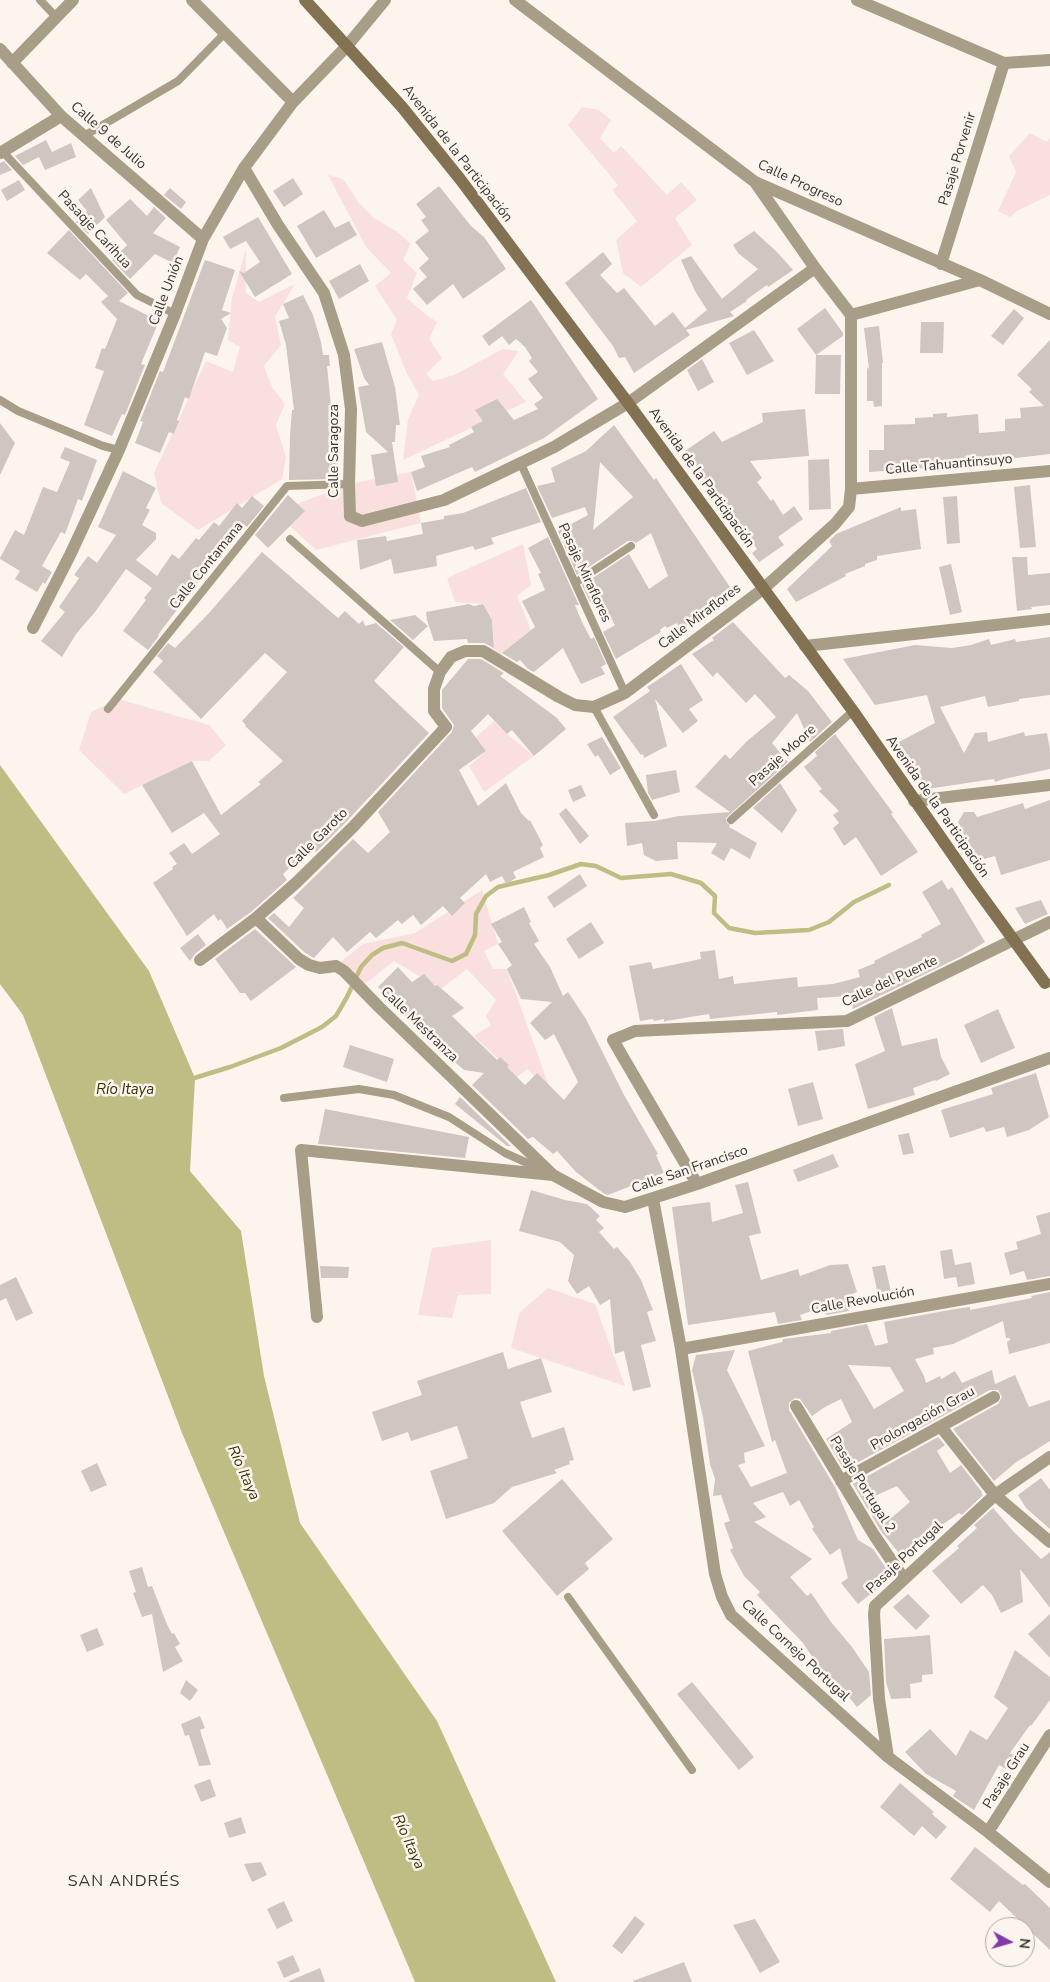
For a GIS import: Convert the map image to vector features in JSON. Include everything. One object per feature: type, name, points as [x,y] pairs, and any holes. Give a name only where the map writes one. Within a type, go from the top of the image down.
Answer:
[{"type":"main road","name":"Avenida de la Participación","points":[[305,0],[402,107],[460,179],[628,403],[806,646],[973,884],[1048,987]]},
{"type":"street","points":[[12,63],[74,0]]},
{"type":"street","points":[[192,0],[293,102]]},
{"type":"street","name":"Calle Unión","points":[[32,628],[71,553],[119,450],[175,314],[202,239],[244,168],[293,102],[347,46],[385,0]]},
{"type":"street","name":"Calle Progreso","points":[[515,0],[755,182],[980,280],[1050,314]]},
{"type":"street","points":[[857,0],[869,3],[1004,63],[1050,60]]},
{"type":"street","name":"Calle 9 de Julio","points":[[0,49],[61,116],[202,239]]},
{"type":"street","name":"Pasaje Porvenir","points":[[941,264],[1004,63]]},
{"type":"street","points":[[1,152],[61,116]]},
{"type":"street","name":"Calle Saragoza","points":[[244,168],[278,225],[324,293],[344,355],[351,409],[350,516],[362,521],[444,500],[554,447],[628,403],[816,268]]},
{"type":"street","points":[[755,182],[852,315],[980,280]]},
{"type":"street","name":"Calle Miraflores","points":[[594,707],[625,693],[763,589],[835,524],[849,507],[851,489],[852,315]]},
{"type":"street","name":"Calle Tahuantinsuyo","points":[[851,489],[1050,471]]},
{"type":"street","points":[[806,646],[1050,620]]},
{"type":"street","points":[[440,672],[451,657],[465,650],[483,651],[559,698],[576,705],[594,707]]},
{"type":"street","name":"Calle Garoto","points":[[200,960],[256,918],[297,882],[353,828],[446,727],[434,711],[434,689],[440,672]]},
{"type":"street","points":[[914,800],[1050,785]]},
{"type":"street","name":"Calle Mestranza","points":[[256,918],[299,960],[320,968],[336,966],[344,971],[379,1008],[553,1175]]},
{"type":"street","name":"Calle del Puente","points":[[697,1184],[613,1040],[635,1031],[847,1021],[1050,922]]},
{"type":"street","name":"Calle San Francisco","points":[[317,1317],[300,1150],[553,1175],[603,1202],[625,1207],[697,1184],[1050,1058]]},
{"type":"street","name":"Calle Cornejo Portugal","points":[[653,1199],[681,1349],[715,1574],[722,1597],[732,1615],[888,1757],[988,1832],[1050,1882]]},
{"type":"street","name":"Calle Revolución","points":[[681,1349],[1050,1284]]},
{"type":"street","name":"Prolongación Grau","points":[[841,1482],[994,1397]]},
{"type":"street","name":"Pasaje Portugal 2","points":[[796,1406],[874,1535],[904,1579]]},
{"type":"street","points":[[942,1427],[996,1495],[1050,1542]]},
{"type":"street","name":"Pasaje Portugal","points":[[888,1757],[879,1699],[875,1606],[996,1495],[1050,1457]]},
{"type":"street","name":"Pasaje Grau","points":[[988,1832],[1050,1735]]},
{"type":"lane","points":[[40,0],[56,17]]},
{"type":"lane","points":[[84,136],[178,81],[225,33]]},
{"type":"lane","name":"Pasaqje Carihua","points":[[1,152],[137,295],[175,314]]},
{"type":"lane","points":[[0,400],[18,411],[103,446],[119,450]]},
{"type":"lane","name":"Pasaje Miraflores","points":[[520,464],[625,693]]},
{"type":"lane","name":"Calle Contamana","points":[[108,709],[287,486],[349,484]]},
{"type":"lane","points":[[290,539],[440,672]]},
{"type":"lane","points":[[575,583],[631,546]]},
{"type":"lane","points":[[594,707],[654,815]]},
{"type":"lane","name":"Pasaje Moore","points":[[731,820],[853,712]]},
{"type":"lane","points":[[284,1098],[359,1089],[394,1094],[449,1117],[505,1152],[553,1175]]},
{"type":"lane","points":[[568,1597],[692,1770]]},
{"type":"shaded area","points":[[582,107],[599,110],[611,120],[600,138],[614,153],[621,146],[667,195],[681,182],[697,200],[675,218],[692,245],[641,287],[623,273],[616,240],[637,221],[612,190],[618,185],[568,125]]},
{"type":"shaded area","points":[[1030,133],[1047,142],[1050,138],[1050,195],[1017,211],[1010,217],[998,211],[1016,172],[1009,156]]},
{"type":"shaded area","points":[[328,175],[343,179],[359,203],[374,218],[396,231],[411,244],[403,260],[417,273],[407,298],[437,322],[429,339],[442,358],[426,374],[433,381],[454,375],[503,349],[519,351],[503,374],[526,402],[403,460],[408,419],[419,395],[406,372],[391,334],[397,320],[375,286],[391,273],[366,247]]},
{"type":"shaded area","points":[[246,249],[246,293],[259,302],[295,284],[275,317],[281,345],[264,366],[272,387],[285,404],[276,425],[286,457],[282,479],[198,530],[161,503],[154,473],[206,361],[233,372],[240,347],[228,340],[232,298]]},
{"type":"shaded area","points":[[411,472],[421,523],[316,550],[290,526],[304,511],[297,504],[349,484]]},
{"type":"shaded area","points":[[523,544],[531,585],[517,596],[531,630],[501,655],[492,648],[494,641],[492,620],[483,604],[455,602],[447,578]]},
{"type":"shaded area","points":[[118,699],[209,725],[226,745],[209,761],[192,761],[124,794],[79,750],[91,712]]},
{"type":"shaded area","points":[[494,721],[534,756],[484,792],[469,766],[486,751],[475,738]]},
{"type":"shaded area","points":[[482,890],[498,944],[484,951],[493,969],[507,969],[549,1086],[527,1069],[517,1077],[474,1036],[491,1025],[486,1016],[496,1000],[467,969],[441,989],[394,961],[365,984],[339,963],[363,944],[415,933]]},
{"type":"shaded area","points":[[491,1240],[491,1294],[458,1295],[452,1318],[418,1315],[432,1248]]},
{"type":"shaded area","points":[[548,1288],[595,1304],[625,1386],[511,1348],[519,1313]]},
{"type":"water","name":"Río Itaya","points":[[0,765],[149,971],[195,1078],[190,1171],[241,1231],[264,1376],[300,1523],[437,1721],[556,1982],[415,1982],[182,1433],[23,1015],[0,984]]},
{"type":"building","points":[[46,140],[52,152],[71,143],[76,157],[45,170],[39,157],[23,165],[15,156]]},
{"type":"building","points":[[4,161],[12,170],[0,175],[0,163]]},
{"type":"building","points":[[293,178],[303,194],[284,207],[273,191]]},
{"type":"building","points":[[19,180],[25,190],[7,201],[1,190]]},
{"type":"building","points":[[439,186],[471,226],[484,237],[506,269],[463,299],[453,284],[427,305],[413,289],[427,277],[419,268],[429,259],[415,242],[429,231],[421,220],[426,217],[416,204]]},
{"type":"building","points":[[91,188],[105,217],[88,234],[76,222],[87,211],[78,200]]},
{"type":"building","points":[[170,188],[186,202],[181,209],[164,195]]},
{"type":"building","points":[[130,199],[147,216],[154,207],[166,218],[153,233],[180,247],[173,263],[155,254],[130,279],[112,260],[127,245],[106,220]]},
{"type":"building","points":[[324,210],[335,228],[349,221],[357,235],[316,258],[297,226]]},
{"type":"building","points":[[258,217],[292,274],[255,297],[239,271],[244,273],[260,262],[246,241],[230,249],[223,237]]},
{"type":"building","points":[[69,230],[128,293],[119,301],[159,321],[141,364],[145,365],[125,415],[122,414],[112,436],[84,425],[104,371],[95,368],[102,348],[105,349],[117,319],[101,302],[108,296],[86,274],[80,280],[47,253]]},
{"type":"building","points":[[754,231],[793,270],[768,287],[767,285],[730,312],[734,316],[686,330],[690,335],[634,373],[625,357],[619,358],[613,346],[565,283],[603,252],[612,264],[600,275],[617,293],[624,288],[655,326],[673,312],[685,328],[707,310],[695,291],[681,260],[691,256],[722,299],[758,269],[738,253],[733,245]]},
{"type":"building","points":[[205,260],[235,270],[222,310],[231,313],[221,319],[227,328],[217,356],[205,352],[189,399],[185,397],[174,434],[169,432],[160,453],[135,443],[143,422],[140,421],[160,371],[163,372]]},
{"type":"building","points":[[360,264],[369,281],[339,299],[329,281]]},
{"type":"building","points":[[303,295],[313,315],[323,355],[329,355],[330,366],[327,366],[332,437],[336,437],[334,462],[338,462],[338,479],[289,480],[290,435],[292,410],[294,410],[286,345],[279,321],[289,318],[283,304]]},
{"type":"building","points":[[531,300],[598,399],[544,438],[475,472],[472,467],[417,491],[411,472],[425,467],[421,456],[450,447],[449,445],[474,432],[471,427],[483,421],[475,410],[497,399],[514,420],[538,409],[534,404],[543,398],[528,379],[538,372],[529,361],[532,358],[525,347],[516,339],[509,345],[502,336],[489,346],[482,336]]},
{"type":"building","points":[[825,308],[843,333],[843,336],[816,355],[797,329]]},
{"type":"building","points":[[1014,309],[1024,318],[1003,345],[991,336]]},
{"type":"building","points":[[921,322],[944,322],[943,353],[920,353]]},
{"type":"building","points":[[879,326],[883,363],[882,406],[874,407],[873,401],[867,401],[867,367],[869,369],[864,328]]},
{"type":"building","points":[[754,330],[774,361],[747,375],[729,343]]},
{"type":"building","points":[[1050,340],[1050,454],[999,460],[999,463],[869,472],[869,450],[884,450],[884,425],[915,424],[915,418],[933,417],[933,414],[947,413],[947,417],[978,414],[979,433],[1005,431],[1005,419],[1021,418],[1020,408],[1044,406],[1029,392],[1032,389],[1017,375]]},
{"type":"building","points":[[382,342],[395,387],[400,425],[396,425],[395,442],[392,442],[398,482],[376,486],[371,455],[388,452],[366,432],[358,387],[369,385],[364,378],[354,349]]},
{"type":"building","points":[[816,355],[841,355],[840,394],[815,394]]},
{"type":"building","points":[[702,359],[714,382],[698,391],[687,370]]},
{"type":"building","points":[[805,409],[809,456],[750,461],[762,478],[757,482],[771,501],[773,499],[783,515],[794,506],[803,519],[778,537],[784,545],[759,562],[752,553],[757,549],[733,515],[731,517],[685,451],[714,431],[722,442],[763,422],[762,413]]},
{"type":"building","points":[[0,423],[15,443],[0,475]]},
{"type":"building","points":[[614,425],[654,480],[656,478],[732,590],[680,630],[677,623],[667,628],[665,626],[660,630],[661,632],[616,659],[603,632],[615,625],[600,599],[590,602],[582,585],[629,554],[649,589],[668,576],[651,533],[636,543],[628,541],[577,575],[558,531],[588,515],[585,507],[552,518],[537,486],[555,482],[551,468],[586,451]],"holes":[[[600,462],[633,497],[593,530]]]},
{"type":"building","points":[[65,447],[97,460],[82,501],[78,499],[65,534],[61,532],[42,566],[52,572],[45,584],[43,582],[37,592],[15,579],[20,571],[0,558],[15,530],[24,535],[43,487],[57,492],[70,462],[60,458]]},
{"type":"building","points":[[829,459],[831,509],[809,510],[808,460]]},
{"type":"building","points":[[123,471],[156,488],[146,508],[150,510],[142,525],[156,533],[156,539],[136,560],[157,576],[172,554],[179,559],[196,538],[199,540],[214,522],[219,526],[237,503],[242,508],[252,496],[264,506],[247,527],[243,524],[228,542],[148,650],[123,631],[146,600],[144,598],[152,588],[126,569],[95,612],[76,634],[62,657],[41,641],[65,612],[59,607],[79,578],[74,575],[88,556],[97,563],[116,535],[98,527]]},
{"type":"building","points":[[1030,485],[1036,547],[1020,548],[1014,487]]},
{"type":"building","points":[[526,488],[541,522],[491,538],[494,544],[475,550],[473,546],[436,556],[437,566],[394,574],[391,559],[360,570],[357,540],[386,536],[387,541],[423,534],[421,523],[463,513]]},
{"type":"building","points":[[288,495],[305,511],[268,548],[255,535]]},
{"type":"building","points":[[957,496],[960,543],[947,544],[943,497]]},
{"type":"building","points":[[901,507],[901,511],[916,509],[921,549],[877,556],[877,560],[845,574],[846,576],[796,602],[787,589],[832,546],[829,541],[836,534]]},
{"type":"building","points":[[548,537],[579,605],[575,605],[582,622],[591,639],[594,637],[606,664],[601,667],[605,674],[581,684],[563,648],[534,672],[528,669],[520,660],[517,662],[502,653],[535,627],[522,601],[545,590],[538,574],[541,573],[528,548]]},
{"type":"building","points":[[262,552],[338,618],[345,611],[359,624],[363,620],[365,626],[376,623],[404,647],[374,681],[429,733],[316,852],[313,845],[283,874],[287,880],[251,912],[227,929],[221,919],[218,921],[214,914],[187,936],[153,883],[177,864],[169,853],[184,843],[192,854],[220,834],[204,813],[172,833],[142,785],[192,761],[221,815],[261,784],[258,782],[283,761],[242,721],[287,672],[265,653],[201,719],[153,672],[163,661],[157,656],[168,643],[175,648],[209,613]]},
{"type":"building","points":[[1012,557],[1027,557],[1028,575],[1050,573],[1050,605],[1017,611]]},
{"type":"building","points":[[951,564],[962,612],[950,615],[939,567]]},
{"type":"building","points":[[469,604],[474,606],[483,604],[492,620],[494,648],[484,643],[468,643],[467,639],[434,641],[426,612]]},
{"type":"building","points":[[415,615],[428,626],[413,640],[390,620]]},
{"type":"building","points":[[733,622],[785,678],[789,675],[808,691],[832,722],[810,742],[797,713],[772,743],[788,762],[726,818],[727,823],[730,825],[729,827],[757,843],[750,859],[731,848],[724,861],[711,853],[717,843],[677,842],[678,859],[656,861],[644,855],[642,843],[627,846],[625,823],[730,812],[695,787],[725,754],[730,759],[746,742],[776,717],[755,694],[746,703],[717,672],[713,677],[692,654],[714,640],[712,638]]},
{"type":"building","points":[[1050,637],[1050,695],[1019,699],[1019,701],[988,707],[985,696],[940,707],[964,753],[975,733],[987,732],[988,742],[1024,732],[1025,736],[1047,733],[1050,750],[1050,769],[995,782],[994,779],[927,789],[912,768],[916,765],[897,743],[935,723],[927,695],[875,705],[843,659],[915,645],[952,648],[971,645],[989,639],[991,645],[1015,639],[1016,642]]},
{"type":"building","points":[[468,659],[481,659],[504,673],[500,676],[557,718],[566,729],[534,756],[512,730],[507,734],[488,714],[471,731],[486,751],[459,770],[478,806],[506,783],[521,813],[530,820],[543,845],[540,848],[544,857],[513,872],[516,878],[506,884],[502,876],[490,882],[486,874],[460,898],[465,903],[452,916],[443,906],[421,925],[413,915],[402,924],[398,920],[376,938],[370,932],[347,952],[333,937],[314,958],[312,957],[304,952],[268,918],[274,913],[289,927],[304,908],[293,898],[353,839],[368,853],[390,832],[378,812],[452,732],[454,725],[442,708],[442,690]]},
{"type":"building","points":[[681,664],[703,700],[689,709],[698,721],[683,733],[655,699],[667,746],[644,758],[643,754],[641,755],[613,717],[650,691],[647,687]]},
{"type":"building","points":[[835,734],[893,813],[891,814],[918,852],[881,876],[856,837],[844,846],[833,828],[839,823],[833,815],[839,811],[819,791],[822,789],[804,767],[817,756],[815,752]]},
{"type":"building","points":[[602,737],[621,768],[610,775],[598,755],[595,757],[587,744]]},
{"type":"building","points":[[676,770],[680,792],[652,800],[648,793],[646,775]]},
{"type":"building","points":[[780,783],[797,810],[782,833],[753,808]]},
{"type":"building","points":[[581,785],[586,796],[573,802],[568,790]]},
{"type":"building","points":[[1050,800],[1050,860],[1001,875],[995,856],[977,861],[958,822],[964,812],[974,812],[977,817],[1023,803],[1025,809]]},
{"type":"building","points":[[566,808],[589,836],[580,844],[559,814]]},
{"type":"building","points":[[580,874],[587,886],[554,908],[547,897]]},
{"type":"building","points":[[942,880],[948,890],[952,887],[985,942],[962,956],[853,1009],[849,996],[817,998],[818,1010],[777,1015],[777,1012],[710,1019],[709,1014],[664,1022],[664,1019],[640,1021],[629,966],[651,962],[653,969],[701,959],[700,952],[715,950],[719,979],[733,976],[734,984],[797,977],[798,987],[833,984],[860,977],[858,970],[875,963],[874,961],[922,937],[921,935],[941,924],[922,892]]},
{"type":"building","points":[[1041,900],[1048,914],[1025,924],[1015,908]]},
{"type":"building","points":[[524,907],[531,922],[529,923],[539,941],[534,944],[550,967],[563,996],[568,992],[586,1019],[624,1095],[658,1154],[656,1155],[664,1173],[608,1195],[603,1193],[576,1172],[557,1151],[553,1154],[533,1137],[528,1139],[472,1085],[484,1073],[464,1070],[418,1030],[401,1011],[403,1009],[378,987],[398,967],[412,982],[424,974],[435,986],[437,985],[464,1008],[452,1016],[497,1060],[500,1057],[509,1065],[507,1067],[525,1085],[537,1073],[564,1100],[578,1082],[554,1034],[545,1040],[530,1023],[552,1002],[521,999],[507,969],[512,965],[498,944],[502,942],[491,924]]},
{"type":"building","points":[[591,922],[604,943],[579,959],[566,939]]},
{"type":"building","points":[[255,929],[296,967],[251,1001],[245,993],[240,993],[215,959]]},
{"type":"building","points":[[198,934],[206,945],[190,961],[180,948]]},
{"type":"building","points":[[892,1008],[902,1046],[937,1038],[941,1057],[950,1074],[936,1081],[913,1088],[915,1095],[868,1109],[855,1064],[885,1051],[874,1017]]},
{"type":"building","points":[[998,1009],[1015,1048],[981,1063],[964,1025]]},
{"type":"building","points":[[843,1029],[845,1046],[818,1051],[815,1031]]},
{"type":"building","points":[[350,1045],[394,1059],[387,1082],[343,1067]]},
{"type":"building","points":[[1036,1073],[1049,1117],[1029,1130],[1007,1137],[1004,1127],[986,1132],[984,1127],[950,1138],[941,1110],[993,1094],[991,1088]]},
{"type":"building","points":[[813,1082],[823,1119],[798,1126],[788,1089]]},
{"type":"building","points":[[460,1097],[511,1146],[507,1146],[455,1104]]},
{"type":"building","points":[[325,1109],[469,1137],[465,1158],[318,1144]]},
{"type":"building","points":[[909,1133],[914,1153],[903,1155],[898,1135]]},
{"type":"building","points":[[833,1154],[839,1167],[798,1182],[793,1170]]},
{"type":"building","points":[[748,1182],[761,1233],[749,1236],[761,1280],[798,1269],[800,1276],[830,1265],[848,1264],[857,1292],[844,1297],[849,1311],[826,1315],[824,1307],[800,1315],[802,1320],[778,1324],[775,1312],[688,1325],[672,1207],[710,1202],[712,1222],[743,1213],[735,1185]]},
{"type":"building","points":[[531,1190],[587,1204],[600,1216],[596,1220],[604,1228],[599,1232],[614,1249],[617,1247],[630,1262],[641,1280],[653,1310],[647,1312],[656,1341],[641,1345],[651,1387],[633,1391],[624,1351],[615,1354],[610,1299],[600,1305],[589,1286],[577,1294],[568,1281],[574,1255],[560,1242],[519,1231]]},
{"type":"building","points":[[1050,1212],[1050,1276],[1027,1280],[1024,1271],[1010,1275],[1004,1253],[1018,1249],[1016,1242],[1041,1234],[1036,1216]]},
{"type":"building","points":[[952,1249],[955,1265],[971,1262],[975,1284],[958,1287],[956,1277],[944,1279],[940,1251]]},
{"type":"building","points":[[885,1265],[892,1296],[879,1299],[872,1267]]},
{"type":"building","points":[[320,1266],[349,1267],[348,1278],[321,1278]]},
{"type":"building","points":[[16,1277],[33,1313],[16,1321],[6,1298],[0,1301],[0,1285]]},
{"type":"building","points":[[1050,1292],[1050,1343],[1009,1354],[1007,1342],[1010,1338],[1006,1338],[1003,1321],[953,1344],[933,1348],[934,1354],[915,1359],[926,1383],[940,1376],[941,1379],[955,1371],[962,1383],[992,1370],[995,1384],[1015,1375],[1029,1407],[1050,1400],[1050,1441],[1015,1463],[994,1481],[953,1429],[998,1404],[1002,1397],[998,1390],[990,1390],[844,1470],[826,1439],[852,1422],[841,1399],[812,1416],[800,1399],[795,1398],[789,1403],[789,1410],[835,1487],[858,1540],[873,1549],[892,1577],[858,1604],[841,1583],[848,1578],[840,1548],[830,1555],[812,1529],[814,1527],[799,1500],[790,1506],[783,1492],[753,1503],[766,1517],[754,1522],[812,1559],[790,1577],[807,1596],[811,1593],[869,1672],[871,1695],[857,1707],[836,1681],[831,1685],[803,1643],[757,1595],[760,1592],[744,1576],[730,1550],[733,1548],[724,1523],[730,1521],[721,1495],[713,1496],[715,1479],[710,1464],[703,1417],[692,1370],[696,1355],[735,1350],[727,1370],[765,1446],[744,1453],[745,1463],[738,1465],[751,1487],[787,1473],[775,1440],[772,1442],[748,1351],[782,1342],[783,1339],[831,1333],[831,1331],[867,1324],[875,1346],[888,1343],[884,1322],[955,1309],[970,1307],[970,1310],[1032,1298],[1031,1296]],"holes":[[[848,1365],[890,1367],[904,1391],[874,1409]]]},
{"type":"building","points":[[503,1352],[508,1369],[541,1358],[552,1392],[520,1402],[532,1438],[564,1427],[574,1460],[569,1461],[570,1464],[554,1470],[557,1473],[512,1487],[494,1503],[446,1519],[430,1471],[468,1458],[457,1426],[411,1441],[408,1432],[382,1441],[372,1412],[422,1395],[417,1381]]},
{"type":"building","points":[[938,1437],[945,1445],[937,1451],[950,1473],[961,1465],[983,1495],[962,1515],[959,1513],[935,1530],[926,1538],[928,1540],[916,1546],[902,1557],[881,1531],[853,1484]],"holes":[[[897,1486],[910,1502],[890,1519],[875,1496]]]},
{"type":"building","points":[[97,1463],[107,1485],[91,1492],[81,1471]]},
{"type":"building","points":[[1041,1478],[1050,1490],[1050,1529],[1026,1508],[1018,1495]]},
{"type":"building","points":[[562,1479],[613,1539],[585,1563],[589,1569],[557,1596],[502,1531]]},
{"type":"building","points":[[993,1508],[1041,1559],[1050,1552],[1050,1608],[1020,1569],[1023,1602],[1001,1613],[992,1595],[983,1585],[961,1604],[932,1571],[959,1548],[957,1546],[977,1528],[974,1525]]},
{"type":"building","points":[[142,1567],[148,1587],[152,1586],[166,1622],[180,1644],[175,1647],[183,1661],[163,1672],[152,1614],[142,1617],[133,1593],[136,1592],[129,1571]]},
{"type":"building","points":[[908,1594],[930,1616],[916,1630],[893,1607]]},
{"type":"building","points":[[1050,1614],[1050,1658],[1028,1634]]},
{"type":"building","points":[[97,1628],[104,1645],[87,1652],[80,1635]]},
{"type":"building","points":[[930,1635],[933,1674],[922,1675],[922,1682],[910,1684],[911,1698],[891,1699],[886,1682],[884,1639]]},
{"type":"building","points":[[1015,1650],[1050,1677],[1050,1700],[1010,1753],[1014,1755],[1006,1769],[999,1765],[974,1810],[953,1796],[956,1791],[926,1774],[905,1752],[930,1729],[956,1756],[970,1730],[987,1740],[1008,1708],[994,1697]]},
{"type":"building","points":[[186,1680],[198,1690],[190,1701],[180,1693]]},
{"type":"building","points":[[692,1682],[754,1757],[739,1770],[677,1694]]},
{"type":"building","points":[[200,1716],[205,1728],[200,1730],[211,1765],[199,1766],[189,1735],[185,1736],[181,1724]]},
{"type":"building","points":[[210,1779],[216,1796],[201,1802],[194,1785]]},
{"type":"building","points":[[900,1783],[934,1812],[932,1814],[947,1827],[936,1839],[922,1826],[914,1836],[880,1807]]},
{"type":"building","points":[[241,1817],[246,1833],[229,1838],[224,1823]]},
{"type":"building","points":[[975,1847],[1023,1885],[1025,1884],[1050,1908],[1050,1950],[1035,1936],[1035,1917],[1016,1917],[999,1901],[990,1912],[950,1879]]},
{"type":"building","points":[[261,1862],[267,1875],[252,1882],[244,1864]]},
{"type":"building","points":[[284,1901],[293,1921],[277,1929],[267,1909]]},
{"type":"building","points":[[635,1916],[645,1924],[622,1954],[612,1946]]},
{"type":"building","points":[[755,1919],[780,1962],[760,1973],[733,1925]]},
{"type":"building","points":[[293,1955],[300,1971],[284,1978],[277,1962]]},
{"type":"building","points":[[684,1962],[692,1982],[633,1982],[633,1981]]},
{"type":"building","points":[[320,1968],[325,1982],[287,1982]]},
{"type":"waterway","points":[[191,1079],[281,1048],[322,1027],[336,1016],[361,967],[372,955],[383,948],[402,943],[452,961],[466,954],[475,935],[476,914],[486,896],[498,887],[549,875],[581,864],[596,866],[621,878],[671,874],[701,883],[715,896],[714,913],[729,928],[755,933],[809,930],[829,922],[854,902],[889,885]]},
{"type":"district","name":"SAN ANDRÉS","points":[[124,1882]]}]
